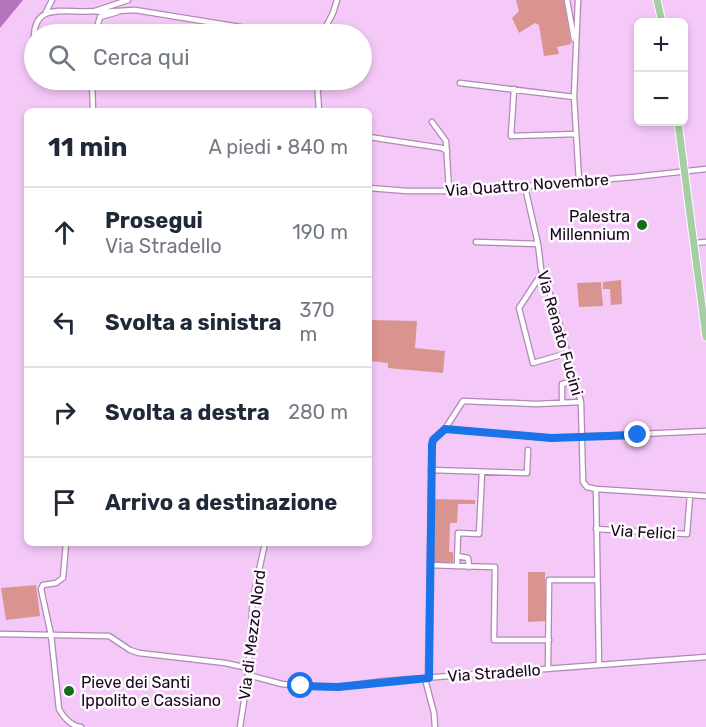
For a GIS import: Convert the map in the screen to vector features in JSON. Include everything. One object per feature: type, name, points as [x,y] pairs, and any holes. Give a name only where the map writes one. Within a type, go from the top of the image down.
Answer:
[{"type":"main road","points":[[657,0],[661,18]]},
{"type":"main road","points":[[678,126],[706,337]]},
{"type":"street","points":[[46,12],[52,0]]},
{"type":"street","points":[[95,11],[128,0]]},
{"type":"street","points":[[327,24],[337,0]]},
{"type":"street","points":[[567,0],[576,45]]},
{"type":"street","points":[[578,0],[574,97],[579,181]]},
{"type":"street","points":[[34,24],[46,12],[56,10],[100,12],[135,10],[221,24]]},
{"type":"street","points":[[98,24],[100,17],[120,11]]},
{"type":"street","points":[[460,82],[574,97]]},
{"type":"street","points":[[514,89],[512,136],[576,134]]},
{"type":"street","points":[[92,90],[93,108]]},
{"type":"street","points":[[318,90],[319,108]]},
{"type":"street","points":[[432,122],[445,139],[449,191]]},
{"type":"street","points":[[372,137],[447,151]]},
{"type":"street","name":"Via Quattro Novembre","points":[[372,188],[449,191],[525,187],[706,169]]},
{"type":"street","name":"Via Renato Fucini","points":[[525,187],[542,273],[549,288],[581,402],[583,482],[587,487],[596,489]]},
{"type":"street","points":[[476,242],[538,244]]},
{"type":"street","points":[[694,243],[706,242]]},
{"type":"street","points":[[542,273],[519,308],[533,363],[568,353]]},
{"type":"street","points":[[562,403],[562,384],[575,381]]},
{"type":"street","points":[[435,727],[427,678],[432,443],[445,429],[463,401],[581,402]]},
{"type":"street","points":[[445,429],[551,438],[706,431]]},
{"type":"street","points":[[431,470],[527,473],[528,450]]},
{"type":"street","points":[[457,566],[458,533],[479,534],[482,472]]},
{"type":"street","points":[[599,665],[596,489],[706,496]]},
{"type":"street","name":"Via Felici","points":[[596,529],[687,534],[690,495]]},
{"type":"street","points":[[66,546],[63,578],[59,582],[43,585],[40,588],[51,635],[59,709],[75,727],[81,727]]},
{"type":"street","name":"Via di Mezzo Nord","points":[[240,727],[248,675],[253,598],[264,546]]},
{"type":"street","points":[[457,556],[468,558],[469,567]]},
{"type":"street","points":[[430,565],[495,567],[494,640],[549,640]]},
{"type":"street","points":[[548,669],[549,580],[597,580]]},
{"type":"street","points":[[0,634],[109,636],[130,650],[139,653],[225,663],[248,668]]},
{"type":"street","name":"Via Stradello","points":[[248,675],[282,684],[333,687],[706,657]]},
{"type":"shaded area","points":[[0,0],[23,0],[0,28]]},
{"type":"shaded area","points":[[516,0],[564,0],[571,44],[557,47],[559,54],[544,56],[539,25],[535,23],[519,33],[512,18],[519,11]]},
{"type":"shaded area","points":[[621,280],[622,304],[611,305],[610,289],[603,289],[603,282]]},
{"type":"shaded area","points":[[601,282],[603,306],[579,307],[577,283]]},
{"type":"shaded area","points":[[372,320],[417,321],[415,348],[445,351],[443,373],[388,368],[388,363],[372,361]]},
{"type":"shaded area","points":[[434,499],[475,500],[475,504],[458,504],[457,523],[450,523],[449,552],[453,552],[453,562],[433,562]]},
{"type":"shaded area","points":[[528,572],[545,572],[546,621],[528,622]]},
{"type":"shaded area","points":[[36,585],[40,616],[6,620],[1,588]]},
{"type":"place","name":"Palestra Millennium","points":[[642,225]]},
{"type":"place","name":"Pieve dei Santi Ippolito e Cassiano","points":[[69,691]]},
{"type":"route","points":[[301,686],[338,687],[429,678],[432,445],[433,440],[445,429],[551,438],[638,435]]}]
